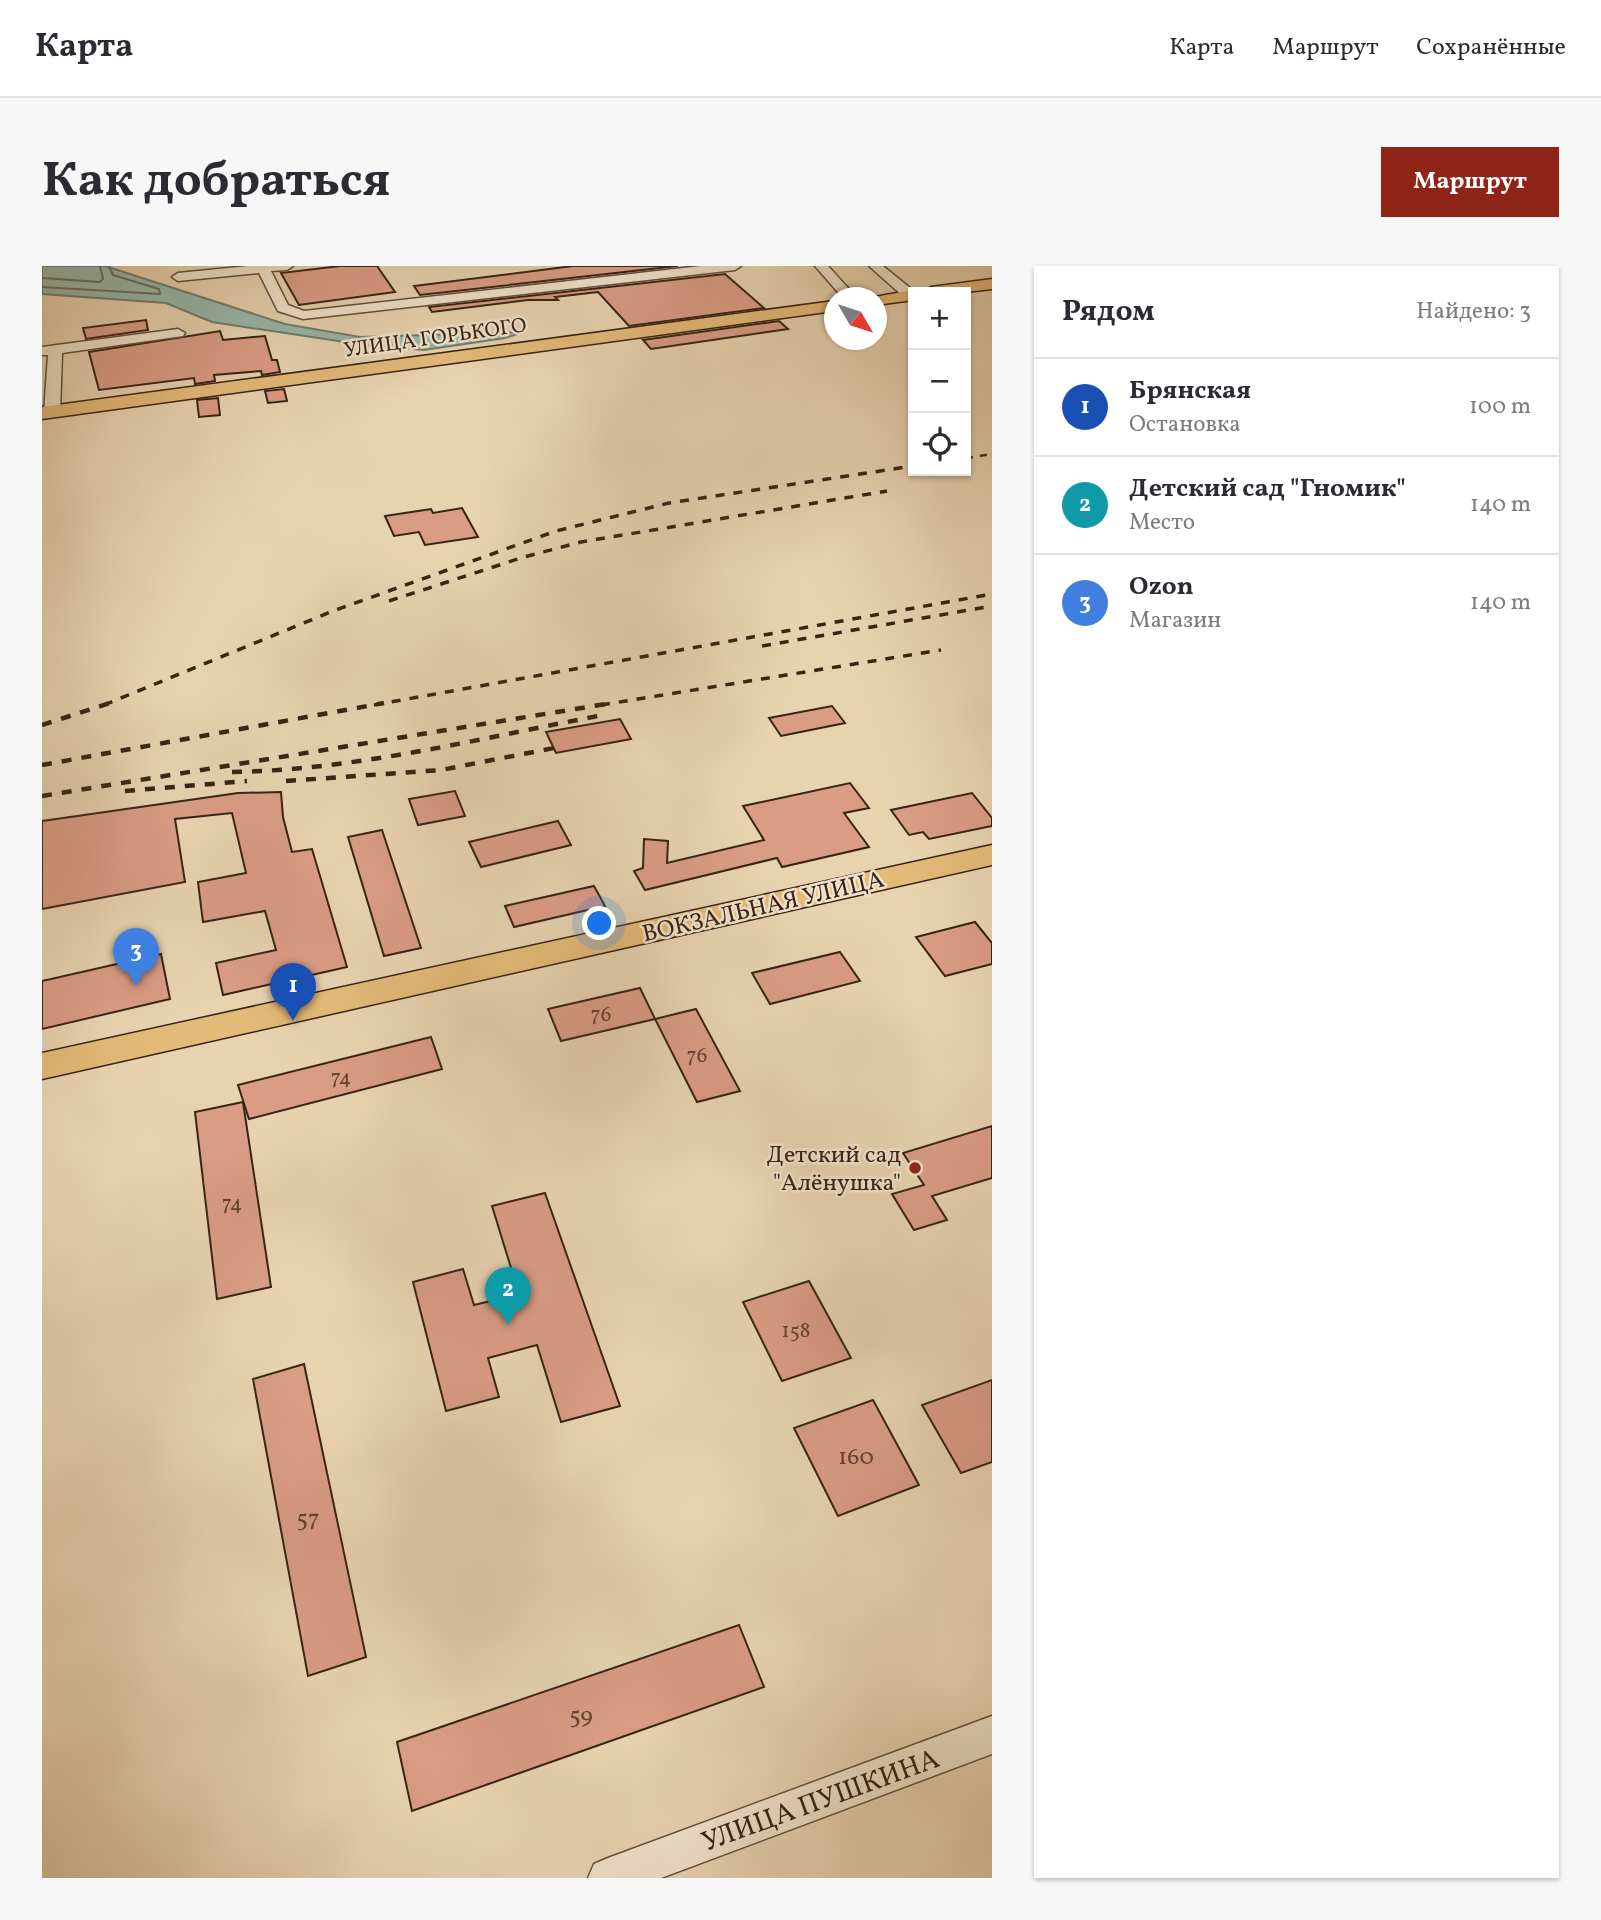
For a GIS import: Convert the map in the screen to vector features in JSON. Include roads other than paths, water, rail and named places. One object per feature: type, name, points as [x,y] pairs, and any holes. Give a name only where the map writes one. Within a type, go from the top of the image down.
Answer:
[{"type":"main road","points":[[969,287],[992,284]]},
{"type":"main road","points":[[887,299],[908,295]]},
{"type":"main road","name":"УЛИЦА ГОРЬКОГО","points":[[47,412],[824,307]]},
{"type":"main road","name":"ВОКЗАЛЬНАЯ УЛИЦА","points":[[42,1066],[992,855]]},
{"type":"street","points":[[178,277],[286,266]]},
{"type":"street","points":[[262,267],[284,308],[303,315],[735,266]]},
{"type":"street","points":[[821,266],[841,287]]},
{"type":"street","points":[[875,266],[908,293]]},
{"type":"street","points":[[47,412],[49,350],[178,333]]},
{"type":"street","name":"УЛИЦА ПУШКИНА","points":[[608,1878],[992,1735]]},
{"type":"water","points":[[42,266],[105,266],[285,324],[360,337],[524,332],[505,338],[424,350],[371,346],[212,322],[166,303],[42,294]]},
{"type":"railway","points":[[971,457],[992,454]]},
{"type":"railway","points":[[105,705],[333,611],[556,531],[669,503],[908,467]]},
{"type":"railway","points":[[389,601],[524,557],[581,542],[887,491]]},
{"type":"railway","points":[[374,705],[992,594]]},
{"type":"railway","points":[[762,646],[992,606]]},
{"type":"railway","points":[[601,705],[941,650]]},
{"type":"railway","points":[[105,705],[110,703]]},
{"type":"railway","points":[[42,765],[384,703]]},
{"type":"railway","points":[[42,796],[612,703]]},
{"type":"railway","points":[[42,725],[105,705]]},
{"type":"railway","points":[[232,772],[324,766],[370,759],[598,716]]},
{"type":"railway","points":[[286,781],[441,770],[554,748]]},
{"type":"railway","points":[[125,791],[247,781]]},
{"type":"place","name":"Ozon","points":[[136,986]]},
{"type":"place","name":"Брянская","points":[[293,1021]]},
{"type":"place","name":"Детский сад \"Алёнушка\"","points":[[915,1168]]},
{"type":"place","name":"Детский сад \"Гномик\"","points":[[508,1325]]}]
